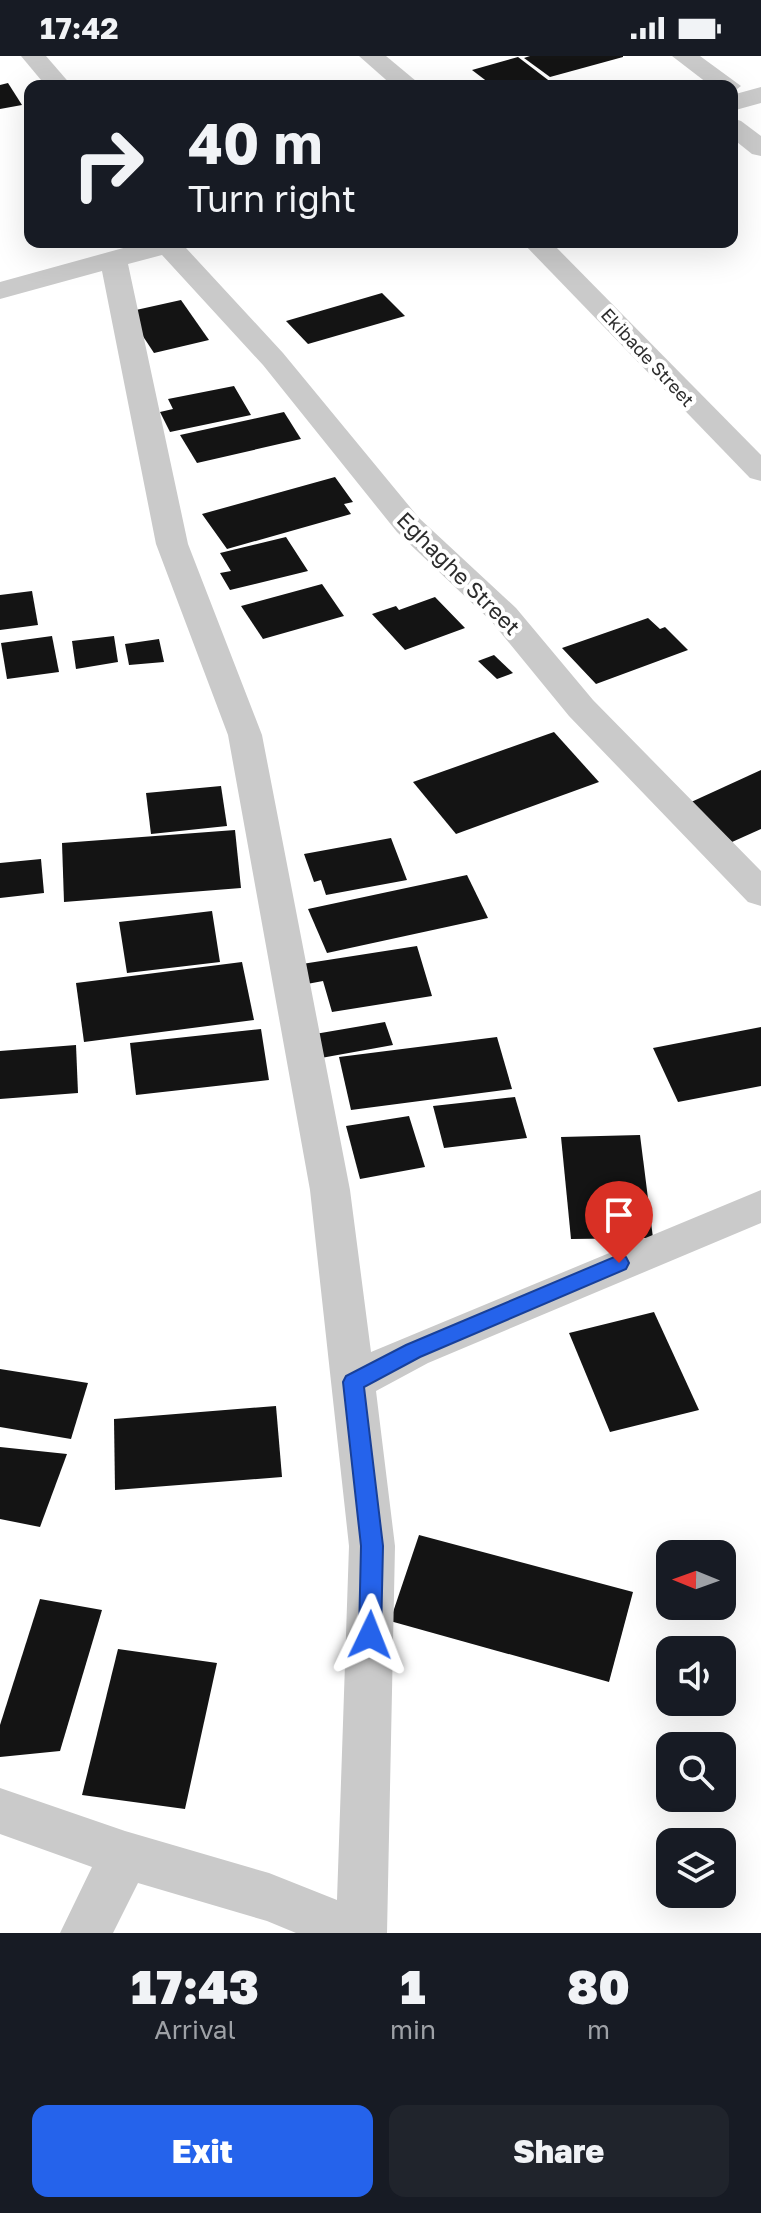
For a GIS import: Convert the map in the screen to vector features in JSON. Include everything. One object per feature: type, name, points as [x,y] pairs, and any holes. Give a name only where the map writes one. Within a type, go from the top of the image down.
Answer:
[{"type":"street","points":[[33,56],[54,80]]},
{"type":"street","points":[[371,56],[401,80]]},
{"type":"street","points":[[684,56],[719,80]]},
{"type":"street","points":[[738,131],[761,148]]},
{"type":"street","points":[[0,291],[154,248]]},
{"type":"street","name":"Eghaghe Street","points":[[176,248],[273,359],[408,525],[504,615],[581,708],[761,893]]},
{"type":"street","name":"Ekibade Street","points":[[542,248],[761,472]]},
{"type":"street","points":[[0,1811],[125,1855],[269,1897],[359,1933],[372,1546],[330,1190],[245,735],[172,544],[113,259]]},
{"type":"street","points":[[353,1382],[427,1345],[761,1206]]},
{"type":"street","points":[[86,1933],[125,1855]]},
{"type":"building","points":[[518,57],[548,80],[485,80],[472,70]]},
{"type":"building","points":[[623,57],[550,77],[524,58]]},
{"type":"building","points":[[8,83],[22,105],[0,109],[0,85]]},
{"type":"building","points":[[382,293],[405,316],[308,344],[286,321]]},
{"type":"building","points":[[181,300],[209,340],[154,353],[127,312]]},
{"type":"building","points":[[234,386],[251,415],[170,432],[160,412],[173,409],[168,399]]},
{"type":"building","points":[[284,412],[301,439],[197,463],[180,435]]},
{"type":"building","points":[[335,477],[353,502],[344,504],[351,514],[227,549],[202,514]]},
{"type":"building","points":[[286,537],[308,571],[230,590],[220,573],[231,571],[220,553]]},
{"type":"building","points":[[322,584],[344,616],[263,639],[241,606]]},
{"type":"building","points":[[32,591],[38,625],[0,630],[0,595]]},
{"type":"building","points":[[435,597],[465,628],[405,650],[372,614],[396,606],[399,610]]},
{"type":"building","points":[[648,618],[660,629],[665,627],[688,650],[596,684],[562,648]]},
{"type":"building","points":[[52,636],[59,672],[7,679],[1,643]]},
{"type":"building","points":[[114,636],[118,662],[76,669],[72,641]]},
{"type":"building","points":[[159,639],[164,662],[129,665],[125,644]]},
{"type":"building","points":[[494,655],[513,673],[497,679],[478,661]]},
{"type":"building","points":[[554,732],[599,782],[456,834],[413,782]]},
{"type":"building","points":[[761,770],[761,829],[732,842],[689,803]]},
{"type":"building","points":[[221,786],[227,826],[151,834],[146,793]]},
{"type":"building","points":[[235,830],[241,888],[64,902],[62,843]]},
{"type":"building","points":[[391,838],[407,880],[326,895],[321,880],[314,882],[304,854]]},
{"type":"building","points":[[41,859],[44,893],[0,898],[0,863]]},
{"type":"building","points":[[467,875],[488,918],[327,953],[308,909]]},
{"type":"building","points":[[212,911],[220,962],[127,973],[119,922]]},
{"type":"building","points":[[417,946],[432,996],[332,1012],[323,981],[307,984],[302,964]]},
{"type":"building","points":[[242,962],[254,1020],[84,1042],[76,983]]},
{"type":"building","points":[[385,1022],[393,1045],[321,1058],[315,1034]]},
{"type":"building","points":[[761,1027],[761,1086],[678,1102],[653,1048]]},
{"type":"building","points":[[261,1029],[269,1080],[136,1095],[130,1043]]},
{"type":"building","points":[[497,1037],[512,1089],[351,1110],[339,1057]]},
{"type":"building","points":[[76,1045],[78,1093],[0,1099],[0,1051]]},
{"type":"building","points":[[515,1097],[527,1138],[444,1148],[433,1106]]},
{"type":"building","points":[[409,1116],[425,1167],[360,1179],[346,1126]]},
{"type":"building","points":[[640,1135],[653,1238],[571,1239],[561,1137]]},
{"type":"building","points":[[654,1312],[699,1410],[610,1432],[569,1333]]},
{"type":"building","points":[[0,1369],[88,1383],[71,1439],[0,1427]]},
{"type":"building","points":[[276,1406],[282,1477],[115,1490],[114,1419]]},
{"type":"building","points":[[0,1447],[67,1454],[40,1527],[0,1519]]},
{"type":"building","points":[[419,1535],[633,1592],[609,1682],[390,1621]]},
{"type":"building","points":[[40,1599],[102,1610],[60,1751],[0,1757],[0,1725]]},
{"type":"building","points":[[118,1649],[217,1663],[185,1809],[82,1795]]},
{"type":"route","points":[[370,1635],[372,1546],[353,1382],[413,1351],[619,1263]]}]
